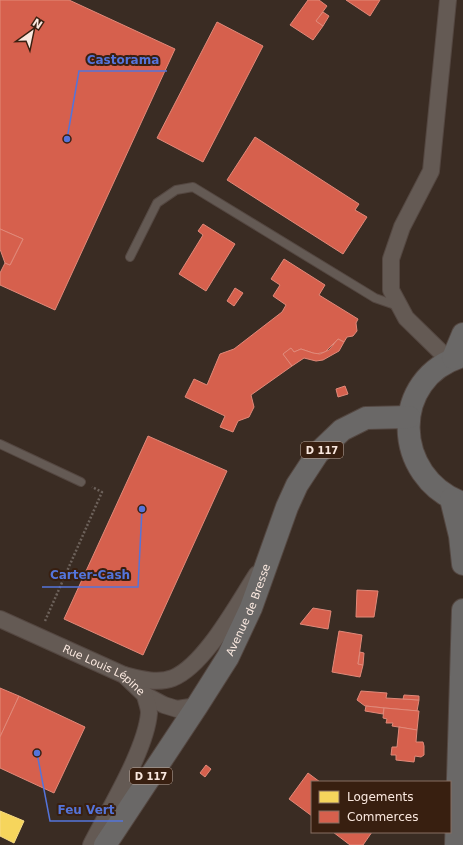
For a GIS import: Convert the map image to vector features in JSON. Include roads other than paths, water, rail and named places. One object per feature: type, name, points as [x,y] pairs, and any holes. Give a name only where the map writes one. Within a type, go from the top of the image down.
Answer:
[{"type":"main road","points":[[463,334],[455,358],[434,371],[422,384],[414,400],[409,417],[408,437],[413,456],[422,473],[434,488],[457,501],[463,564]]},
{"type":"main road","name":"Avenue de Bresse","points":[[105,845],[197,706],[241,632],[276,536],[297,485],[318,453],[342,430],[366,418],[409,417]]},
{"type":"main road","points":[[456,845],[463,610]]},
{"type":"street","points":[[448,0],[431,171],[402,227],[391,259],[391,290],[406,318],[455,358]]},
{"type":"street","points":[[124,675],[152,681],[172,678],[190,667],[207,648],[233,612],[257,574],[276,536]]},
{"type":"street","name":"Rue Louis Lépine","points":[[0,619],[124,675],[145,695],[149,712],[143,738],[132,764],[91,845]]},
{"type":"street","points":[[145,695],[164,705],[176,709],[197,706]]},
{"type":"lane","points":[[130,257],[157,203],[176,190],[193,187],[376,298],[399,306]]},
{"type":"lane","points":[[0,444],[81,482]]},
{"type":"place","name":"Castorama","points":[[67,139]]},
{"type":"place","name":"Carter-Cash","points":[[142,509]]},
{"type":"place","name":"Feu Vert","points":[[37,753]]}]
